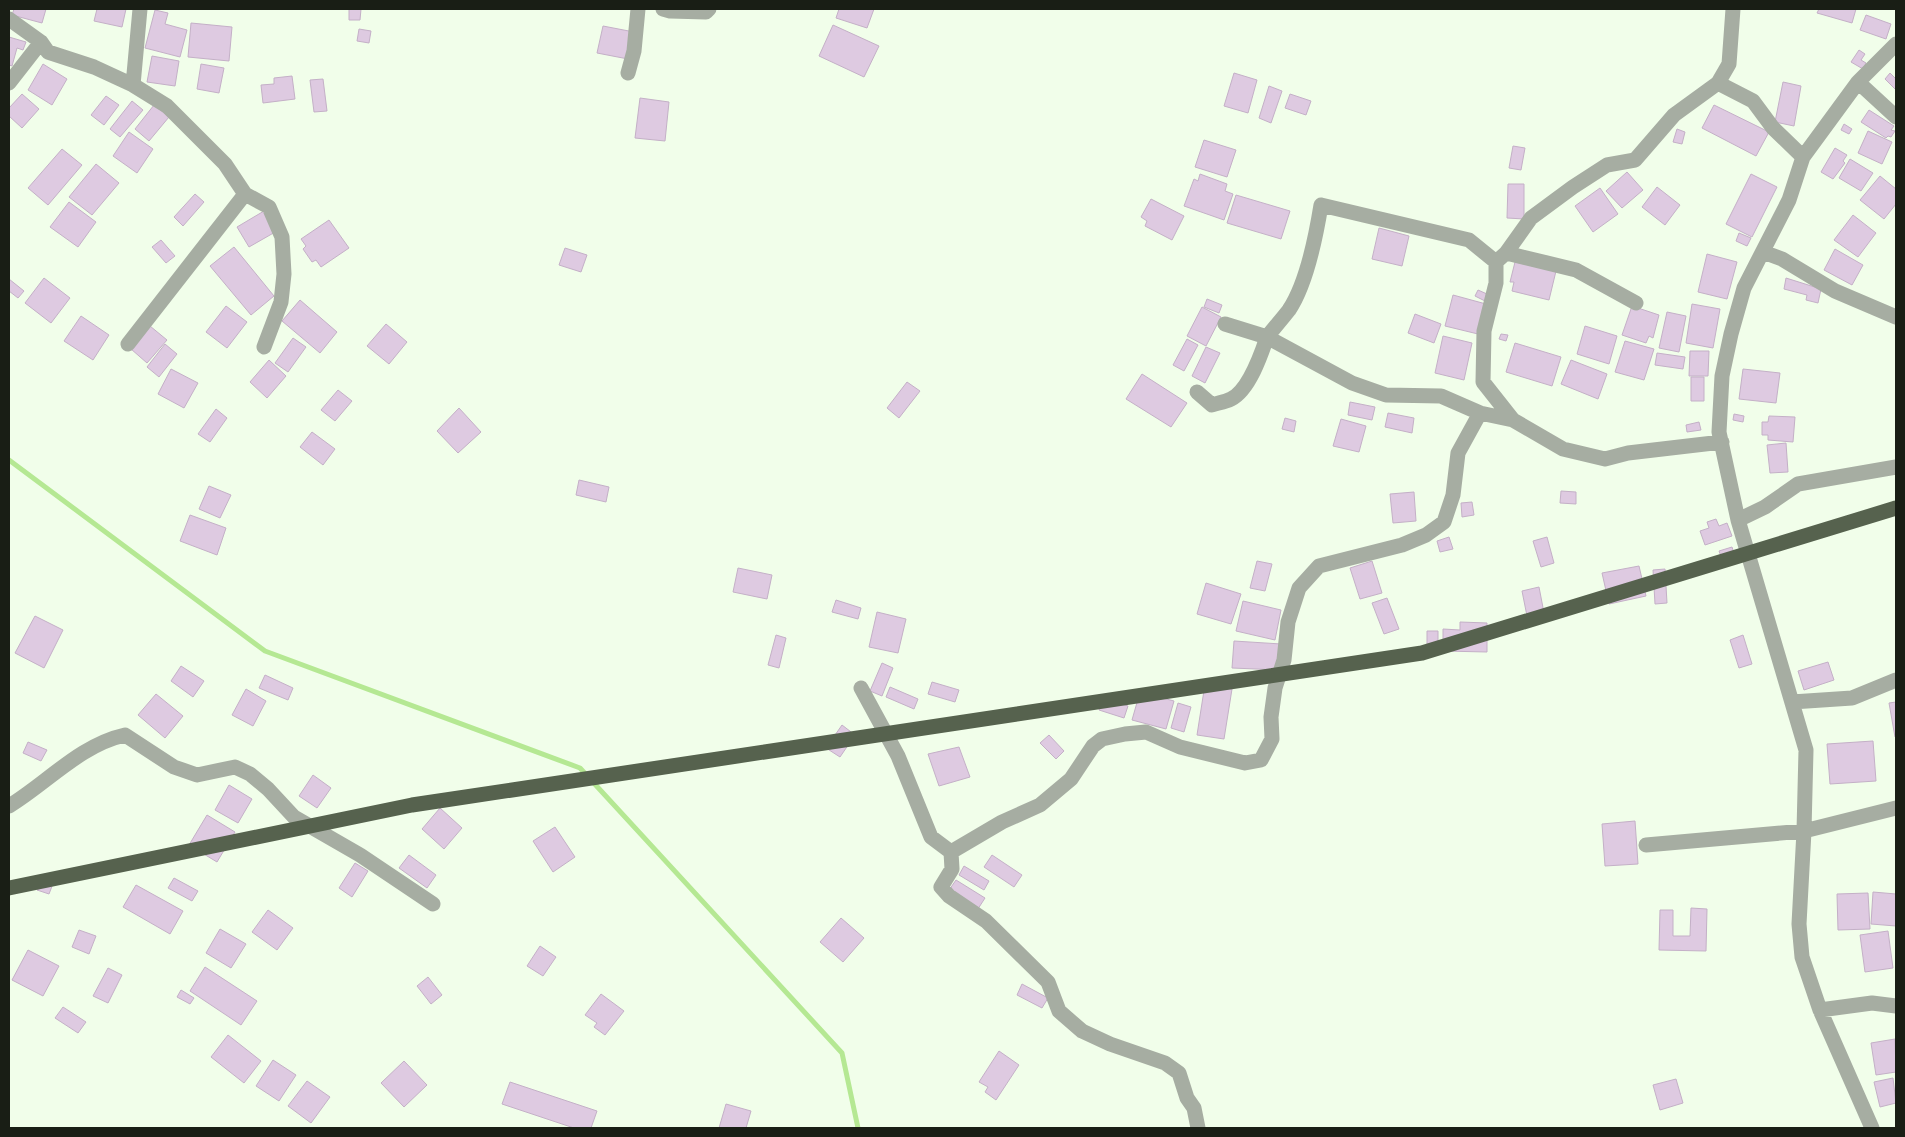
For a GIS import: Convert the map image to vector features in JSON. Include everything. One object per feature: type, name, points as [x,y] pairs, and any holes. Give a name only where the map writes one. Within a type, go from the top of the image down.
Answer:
[{"type":"highway","points":[[9,888],[412,805],[1422,653],[1896,508]]},
{"type":"street","points":[[133,85],[140,9]]},
{"type":"street","points":[[628,73],[634,51],[638,9]]},
{"type":"street","points":[[663,9],[670,11],[706,12],[709,9]]},
{"type":"street","points":[[1513,420],[1483,382],[1484,331],[1501,258],[1531,218],[1607,165],[1635,160],[1674,115],[1718,82],[1729,64],[1733,9]]},
{"type":"street","points":[[9,19],[40,42],[48,52],[94,67],[133,85],[168,106],[225,164],[245,194],[268,207],[282,238],[284,274],[281,302],[264,347]]},
{"type":"street","points":[[9,83],[40,42]]},
{"type":"street","points":[[1872,1128],[1820,1010],[1802,957],[1799,924],[1806,750],[1738,520],[1720,432],[1722,376],[1744,288],[1790,200],[1803,157],[1858,82],[1896,44]]},
{"type":"street","points":[[1718,82],[1753,101],[1773,128],[1803,157]]},
{"type":"street","points":[[1858,82],[1896,117]]},
{"type":"street","points":[[128,344],[245,194]]},
{"type":"street","points":[[1197,392],[1212,405],[1233,398],[1248,382],[1260,359],[1267,338],[1290,308],[1305,274],[1316,239],[1321,205],[1469,240],[1501,258],[1576,270],[1636,303]]},
{"type":"street","points":[[1762,252],[1782,259],[1834,291],[1896,317]]},
{"type":"street","points":[[1225,324],[1267,338],[1352,383],[1386,395],[1441,396],[1480,413],[1513,420],[1563,449],[1605,459],[1628,454],[1722,442]]},
{"type":"street","points":[[951,852],[1002,822],[1040,805],[1071,779],[1094,746],[1102,739],[1146,732],[1180,747],[1245,763],[1261,760],[1272,739],[1271,717],[1275,688],[1284,660],[1288,622],[1299,588],[1319,566],[1402,545],[1426,535],[1444,522],[1453,495],[1458,453],[1480,413]]},
{"type":"street","points":[[1738,520],[1765,507],[1798,484],[1896,467]]},
{"type":"street","points":[[1792,702],[1852,698],[1896,680]]},
{"type":"street","points":[[861,688],[898,756],[931,837],[951,852],[952,869],[941,887],[949,896],[986,921],[1048,982],[1059,1012],[1082,1031],[1110,1044],[1165,1063],[1179,1073],[1187,1098],[1194,1108],[1198,1128]]},
{"type":"street","points":[[9,806],[87,751],[108,739],[124,735],[174,767],[197,775],[235,767],[250,774],[268,789],[294,817],[360,855],[433,904]]},
{"type":"street","points":[[1646,845],[1804,831],[1896,808]]},
{"type":"street","points":[[1820,1010],[1872,1003],[1896,1006]]},
{"type":"building","points":[[14,9],[46,9],[42,23],[12,15]]},
{"type":"building","points":[[97,9],[126,9],[122,27],[94,21]]},
{"type":"building","points":[[349,9],[361,9],[360,20],[349,20]]},
{"type":"building","points":[[839,9],[874,9],[867,28],[836,18]]},
{"type":"building","points":[[1819,9],[1856,9],[1852,23],[1817,13]]},
{"type":"building","points":[[155,10],[168,13],[165,24],[187,30],[180,57],[145,48]]},
{"type":"building","points":[[1866,15],[1891,24],[1886,39],[1860,30]]},
{"type":"building","points":[[191,23],[232,27],[229,61],[188,57]]},
{"type":"building","points":[[833,25],[879,46],[864,77],[819,56]]},
{"type":"building","points":[[603,26],[634,32],[628,59],[597,53]]},
{"type":"building","points":[[359,29],[371,31],[369,43],[357,41]]},
{"type":"building","points":[[9,37],[26,42],[23,50],[17,48],[12,66],[9,65]]},
{"type":"building","points":[[1859,50],[1865,54],[1861,60],[1866,63],[1863,69],[1851,62]]},
{"type":"building","points":[[152,56],[179,61],[175,86],[147,82]]},
{"type":"building","points":[[43,64],[67,79],[52,105],[28,90]]},
{"type":"building","points":[[201,64],[224,68],[219,93],[197,89]]},
{"type":"building","points":[[1234,73],[1257,80],[1248,113],[1224,106]]},
{"type":"building","points":[[1890,73],[1896,79],[1896,90],[1885,79]]},
{"type":"building","points":[[292,76],[295,99],[263,103],[261,85],[274,84],[274,78]]},
{"type":"building","points":[[323,79],[327,111],[314,112],[310,80]]},
{"type":"building","points":[[1783,82],[1801,86],[1794,126],[1775,122]]},
{"type":"building","points":[[1269,86],[1282,91],[1271,123],[1259,118]]},
{"type":"building","points":[[22,94],[39,109],[22,128],[9,116],[9,108]]},
{"type":"building","points":[[1290,94],[1311,101],[1306,115],[1285,108]]},
{"type":"building","points":[[106,96],[119,105],[104,125],[91,115]]},
{"type":"building","points":[[640,98],[669,102],[665,141],[635,138]]},
{"type":"building","points":[[132,101],[143,110],[120,137],[110,129]]},
{"type":"building","points":[[154,105],[169,117],[149,141],[135,129]]},
{"type":"building","points":[[1714,105],[1769,132],[1756,156],[1702,128]]},
{"type":"building","points":[[1869,110],[1894,126],[1891,130],[1895,131],[1891,137],[1888,136],[1886,138],[1861,122]]},
{"type":"building","points":[[1844,124],[1852,129],[1849,134],[1841,130]]},
{"type":"building","points":[[1677,129],[1685,132],[1682,144],[1673,142]]},
{"type":"building","points":[[1868,131],[1892,142],[1882,164],[1858,153]]},
{"type":"building","points":[[129,132],[153,149],[137,173],[113,156]]},
{"type":"building","points":[[1204,140],[1236,150],[1227,177],[1195,167]]},
{"type":"building","points":[[1513,146],[1525,148],[1521,170],[1509,168]]},
{"type":"building","points":[[1835,148],[1847,155],[1843,161],[1845,163],[1833,179],[1821,172]]},
{"type":"building","points":[[62,149],[82,165],[48,205],[28,188]]},
{"type":"building","points":[[1850,159],[1873,173],[1861,191],[1839,178]]},
{"type":"building","points":[[96,164],[119,183],[92,215],[69,197]]},
{"type":"building","points":[[1627,172],[1643,190],[1622,208],[1606,191]]},
{"type":"building","points":[[1200,174],[1227,184],[1225,191],[1233,194],[1224,220],[1184,206],[1194,179],[1198,181]]},
{"type":"building","points":[[1751,174],[1777,187],[1752,237],[1726,224]]},
{"type":"building","points":[[1880,176],[1896,189],[1896,204],[1884,219],[1860,200]]},
{"type":"building","points":[[1508,184],[1524,184],[1524,219],[1507,218]]},
{"type":"building","points":[[1657,187],[1680,205],[1665,225],[1642,207]]},
{"type":"building","points":[[1600,188],[1618,214],[1593,232],[1575,206]]},
{"type":"building","points":[[195,194],[204,202],[183,226],[174,217]]},
{"type":"building","points":[[1236,195],[1290,211],[1281,239],[1227,223]]},
{"type":"building","points":[[1151,199],[1184,216],[1172,240],[1145,226],[1147,221],[1141,217]]},
{"type":"building","points":[[69,202],[96,222],[78,247],[50,227]]},
{"type":"building","points":[[264,211],[277,231],[249,247],[237,227]]},
{"type":"building","points":[[1853,215],[1876,233],[1858,257],[1834,240]]},
{"type":"building","points":[[329,220],[349,248],[321,267],[316,260],[312,262],[303,249],[306,246],[301,239]]},
{"type":"building","points":[[1379,228],[1409,236],[1402,266],[1372,259]]},
{"type":"building","points":[[1739,233],[1751,238],[1747,246],[1736,241]]},
{"type":"building","points":[[161,240],[175,256],[166,263],[152,247]]},
{"type":"building","points":[[234,247],[274,296],[251,315],[210,266]]},
{"type":"building","points":[[565,248],[587,255],[581,272],[559,265]]},
{"type":"building","points":[[1835,249],[1863,265],[1852,285],[1824,270]]},
{"type":"building","points":[[1707,254],[1737,262],[1727,299],[1698,292]]},
{"type":"building","points":[[1515,262],[1556,271],[1549,300],[1512,291],[1514,282],[1510,282]]},
{"type":"building","points":[[44,278],[70,298],[51,323],[25,303]]},
{"type":"building","points":[[1786,278],[1821,289],[1818,303],[1806,300],[1807,295],[1784,289]]},
{"type":"building","points":[[9,279],[24,291],[18,298],[9,291]]},
{"type":"building","points":[[1478,290],[1487,294],[1485,301],[1475,296]]},
{"type":"building","points":[[1453,295],[1486,304],[1478,334],[1445,326]]},
{"type":"building","points":[[1207,299],[1222,305],[1219,313],[1204,307]]},
{"type":"building","points":[[300,300],[337,332],[320,353],[282,321]]},
{"type":"building","points":[[1692,304],[1720,309],[1713,348],[1686,343]]},
{"type":"building","points":[[226,306],[247,322],[227,348],[206,332]]},
{"type":"building","points":[[1632,306],[1659,315],[1653,338],[1649,336],[1646,343],[1622,335]]},
{"type":"building","points":[[1202,307],[1221,317],[1206,346],[1187,336]]},
{"type":"building","points":[[1667,312],[1686,316],[1679,352],[1659,348]]},
{"type":"building","points":[[1415,314],[1441,324],[1434,343],[1408,333]]},
{"type":"building","points":[[81,316],[109,335],[93,360],[64,341]]},
{"type":"building","points":[[386,324],[407,342],[389,364],[367,346]]},
{"type":"building","points":[[150,326],[167,340],[147,363],[131,349]]},
{"type":"building","points":[[1585,326],[1617,336],[1609,364],[1577,354]]},
{"type":"building","points":[[1501,334],[1508,335],[1506,341],[1499,339]]},
{"type":"building","points":[[1443,336],[1472,343],[1464,380],[1435,373]]},
{"type":"building","points":[[293,338],[306,347],[288,372],[275,363]]},
{"type":"building","points":[[1187,339],[1198,345],[1184,371],[1173,365]]},
{"type":"building","points":[[1625,341],[1654,349],[1644,380],[1615,372]]},
{"type":"building","points":[[1515,343],[1561,357],[1552,386],[1506,372]]},
{"type":"building","points":[[165,344],[177,354],[159,377],[147,367]]},
{"type":"building","points":[[1206,347],[1220,353],[1205,383],[1192,376]]},
{"type":"building","points":[[1690,351],[1709,351],[1708,376],[1689,376]]},
{"type":"building","points":[[1657,353],[1685,357],[1683,369],[1655,365]]},
{"type":"building","points":[[269,360],[286,376],[267,398],[250,382]]},
{"type":"building","points":[[1571,360],[1607,374],[1598,399],[1561,384]]},
{"type":"building","points":[[171,369],[198,383],[184,408],[158,394]]},
{"type":"building","points":[[1743,369],[1780,373],[1776,403],[1739,399]]},
{"type":"building","points":[[1142,374],[1187,403],[1171,427],[1126,399]]},
{"type":"building","points":[[1691,377],[1704,377],[1704,401],[1691,401]]},
{"type":"building","points":[[907,382],[920,391],[899,418],[887,408]]},
{"type":"building","points":[[338,390],[352,401],[335,421],[321,410]]},
{"type":"building","points":[[1350,402],[1375,407],[1372,420],[1348,415]]},
{"type":"building","points":[[459,408],[481,432],[458,453],[437,431]]},
{"type":"building","points":[[216,409],[227,418],[210,442],[198,434]]},
{"type":"building","points":[[1388,413],[1414,418],[1412,433],[1385,427]]},
{"type":"building","points":[[1734,414],[1744,416],[1743,422],[1733,420]]},
{"type":"building","points":[[1769,416],[1795,417],[1793,442],[1768,440],[1768,435],[1762,435],[1762,422],[1768,422]]},
{"type":"building","points":[[1285,418],[1296,421],[1294,432],[1282,429]]},
{"type":"building","points":[[1341,419],[1366,426],[1359,452],[1333,446]]},
{"type":"building","points":[[1699,422],[1701,430],[1687,432],[1686,425]]},
{"type":"building","points":[[312,432],[335,449],[323,465],[300,447]]},
{"type":"building","points":[[1786,443],[1788,472],[1770,473],[1767,445]]},
{"type":"building","points":[[579,480],[609,487],[606,502],[576,495]]},
{"type":"building","points":[[209,486],[231,495],[220,518],[199,509]]},
{"type":"building","points":[[1561,491],[1576,492],[1576,504],[1560,503]]},
{"type":"building","points":[[1414,492],[1416,521],[1393,523],[1390,494]]},
{"type":"building","points":[[1472,502],[1474,515],[1462,517],[1461,503]]},
{"type":"building","points":[[190,515],[226,528],[217,555],[180,541]]},
{"type":"building","points":[[1716,519],[1719,526],[1727,523],[1732,536],[1705,545],[1700,531],[1709,528],[1707,522]]},
{"type":"building","points":[[1449,537],[1453,549],[1440,552],[1437,541]]},
{"type":"building","points":[[1547,537],[1554,563],[1541,567],[1533,541]]},
{"type":"building","points":[[1732,547],[1735,556],[1722,559],[1719,551]]},
{"type":"building","points":[[1257,561],[1272,564],[1265,591],[1250,588]]},
{"type":"building","points":[[1372,561],[1382,593],[1360,599],[1350,568]]},
{"type":"building","points":[[1639,566],[1646,596],[1609,604],[1602,573]]},
{"type":"building","points":[[738,568],[772,575],[767,599],[733,592]]},
{"type":"building","points":[[1665,569],[1667,603],[1655,604],[1653,570]]},
{"type":"building","points":[[1206,583],[1241,594],[1231,624],[1197,614]]},
{"type":"building","points":[[1539,587],[1545,618],[1528,621],[1522,591]]},
{"type":"building","points":[[1387,598],[1399,629],[1384,634],[1372,603]]},
{"type":"building","points":[[836,600],[861,608],[858,619],[832,612]]},
{"type":"building","points":[[1243,601],[1281,610],[1275,640],[1236,631]]},
{"type":"building","points":[[877,612],[906,619],[898,653],[869,647]]},
{"type":"building","points":[[35,616],[63,630],[44,668],[15,653]]},
{"type":"building","points":[[1460,622],[1487,623],[1487,652],[1443,651],[1443,629],[1460,630]]},
{"type":"building","points":[[1427,631],[1438,631],[1438,648],[1427,648]]},
{"type":"building","points":[[776,635],[786,638],[779,668],[768,665]]},
{"type":"building","points":[[1743,635],[1752,664],[1739,668],[1730,640]]},
{"type":"building","points":[[1234,641],[1281,644],[1280,670],[1232,668]]},
{"type":"building","points":[[1828,662],[1834,680],[1804,690],[1798,671]]},
{"type":"building","points":[[882,663],[893,668],[882,696],[870,691]]},
{"type":"building","points":[[181,666],[204,681],[193,697],[171,681]]},
{"type":"building","points":[[265,675],[293,688],[288,700],[259,688]]},
{"type":"building","points":[[932,682],[959,690],[955,702],[928,694]]},
{"type":"building","points":[[1205,684],[1232,689],[1224,739],[1197,735]]},
{"type":"building","points":[[890,687],[918,699],[914,709],[886,697]]},
{"type":"building","points":[[246,689],[266,701],[253,726],[232,715]]},
{"type":"building","points":[[1140,692],[1174,701],[1166,729],[1132,720]]},
{"type":"building","points":[[156,694],[183,716],[165,738],[138,715]]},
{"type":"building","points":[[1103,698],[1128,706],[1124,718],[1099,710]]},
{"type":"building","points":[[1896,702],[1896,737],[1895,737],[1889,703]]},
{"type":"building","points":[[1178,703],[1191,707],[1184,732],[1171,728]]},
{"type":"building","points":[[842,725],[855,735],[840,757],[826,748]]},
{"type":"building","points":[[1049,735],[1064,751],[1056,759],[1040,743]]},
{"type":"building","points":[[1873,741],[1876,781],[1830,784],[1827,744]]},
{"type":"building","points":[[28,742],[47,750],[41,761],[23,753]]},
{"type":"building","points":[[959,747],[970,777],[939,786],[928,754]]},
{"type":"building","points":[[313,775],[331,788],[317,808],[299,796]]},
{"type":"building","points":[[229,785],[252,799],[238,823],[215,810]]},
{"type":"building","points":[[440,808],[462,828],[444,849],[422,829]]},
{"type":"building","points":[[207,815],[235,832],[217,862],[189,845]]},
{"type":"building","points":[[1635,821],[1638,864],[1605,866],[1602,824]]},
{"type":"building","points":[[555,827],[575,857],[553,872],[533,841]]},
{"type":"building","points":[[409,855],[436,875],[427,888],[399,868]]},
{"type":"building","points":[[992,855],[1022,875],[1014,887],[984,867]]},
{"type":"building","points":[[355,863],[368,871],[352,897],[339,888]]},
{"type":"building","points":[[964,866],[989,881],[984,890],[959,875]]},
{"type":"building","points":[[174,878],[198,891],[192,901],[168,888]]},
{"type":"building","points":[[956,880],[985,898],[976,912],[947,893]]},
{"type":"building","points":[[54,881],[49,894],[37,890]]},
{"type":"building","points":[[136,885],[183,911],[170,934],[123,907]]},
{"type":"building","points":[[1873,892],[1896,894],[1896,926],[1871,924]]},
{"type":"building","points":[[1868,893],[1870,929],[1838,930],[1837,894]]},
{"type":"building","points":[[1691,908],[1707,909],[1706,951],[1659,950],[1660,910],[1673,910],[1673,936],[1690,936]]},
{"type":"building","points":[[268,910],[293,928],[277,950],[252,932]]},
{"type":"building","points":[[841,918],[864,938],[843,962],[820,942]]},
{"type":"building","points":[[220,929],[246,944],[231,968],[206,953]]},
{"type":"building","points":[[79,930],[96,936],[89,954],[72,947]]},
{"type":"building","points":[[1888,931],[1893,968],[1865,972],[1860,935]]},
{"type":"building","points":[[540,946],[556,957],[543,976],[527,966]]},
{"type":"building","points":[[28,950],[59,966],[43,996],[12,980]]},
{"type":"building","points":[[205,967],[257,1001],[241,1025],[190,991]]},
{"type":"building","points":[[108,968],[122,975],[108,1003],[93,996]]},
{"type":"building","points":[[428,977],[442,995],[431,1004],[417,986]]},
{"type":"building","points":[[1022,984],[1048,998],[1042,1008],[1017,995]]},
{"type":"building","points":[[181,990],[194,998],[190,1004],[177,997]]},
{"type":"building","points":[[601,994],[624,1011],[605,1035],[594,1027],[597,1023],[585,1015]]},
{"type":"building","points":[[63,1007],[86,1022],[78,1033],[55,1018]]},
{"type":"building","points":[[228,1035],[261,1061],[244,1083],[211,1057]]},
{"type":"building","points":[[1895,1039],[1896,1072],[1876,1075],[1871,1043]]},
{"type":"building","points":[[999,1051],[1019,1065],[996,1100],[985,1092],[988,1087],[979,1082]]},
{"type":"building","points":[[273,1060],[296,1075],[279,1101],[256,1086]]},
{"type":"building","points":[[404,1061],[427,1085],[404,1107],[381,1083]]},
{"type":"building","points":[[1893,1078],[1896,1103],[1880,1107],[1874,1082]]},
{"type":"building","points":[[1676,1079],[1683,1103],[1660,1110],[1653,1085]]},
{"type":"building","points":[[307,1081],[330,1097],[311,1123],[288,1106]]},
{"type":"building","points":[[510,1082],[597,1111],[591,1128],[574,1128],[502,1104]]},
{"type":"building","points":[[726,1104],[751,1111],[746,1128],[719,1128]]},
{"type":"waterway","points":[[9,460],[265,651],[580,768],[842,1053],[858,1128]]}]
